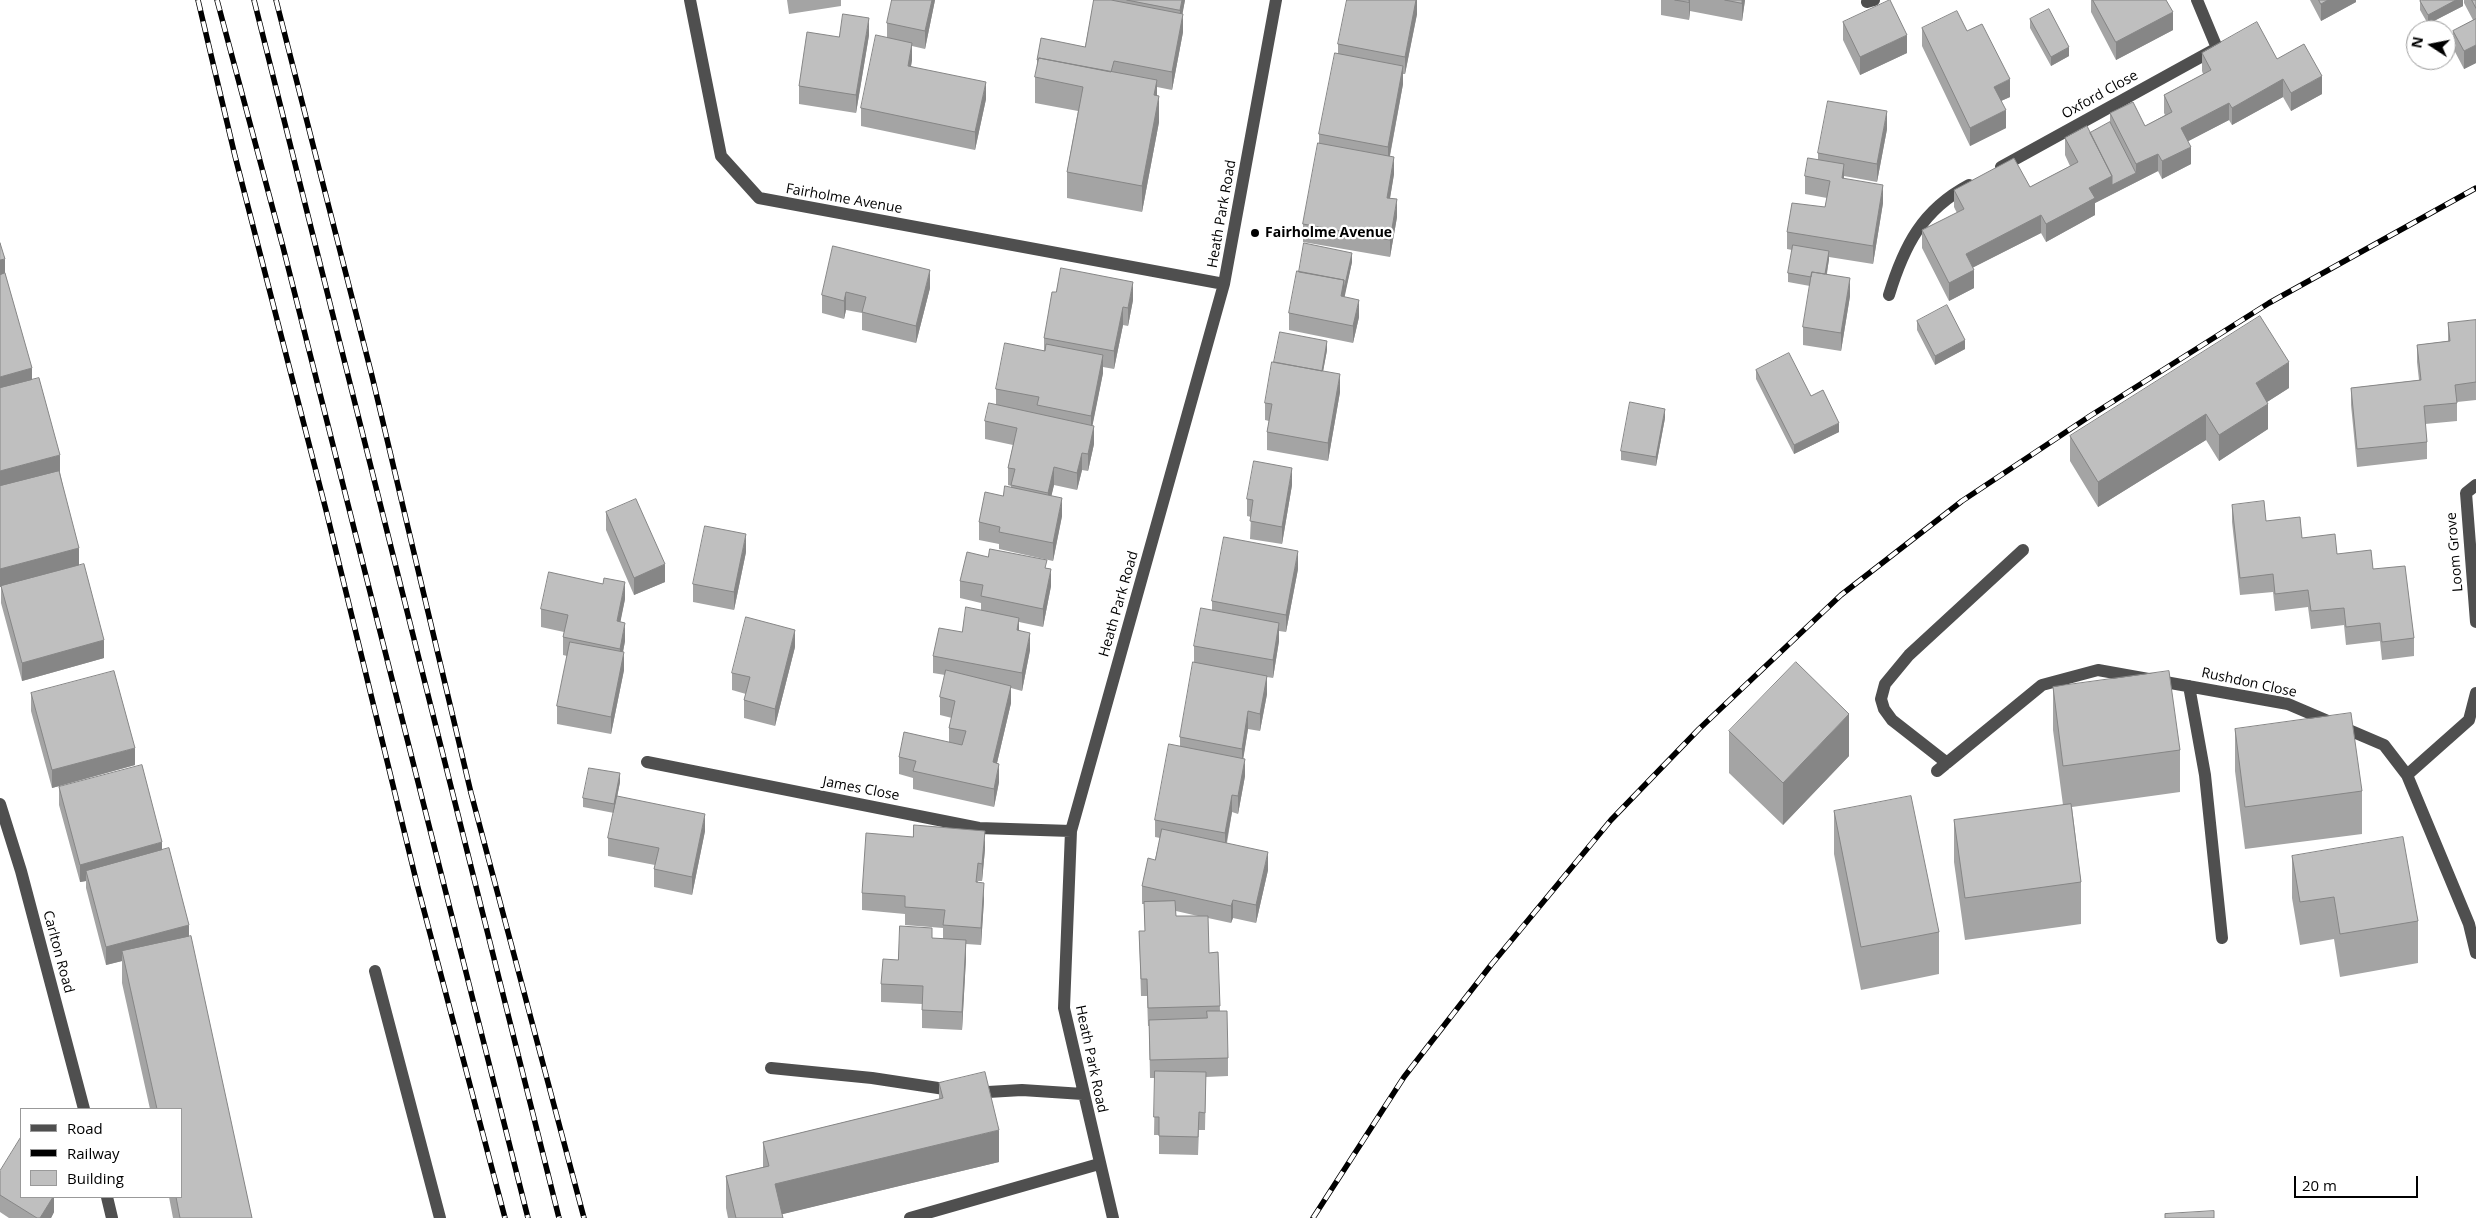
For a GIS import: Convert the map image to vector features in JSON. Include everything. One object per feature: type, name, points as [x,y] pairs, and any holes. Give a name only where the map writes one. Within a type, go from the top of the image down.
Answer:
[{"type":"street","name":"Fairholme Avenue","points":[[690,0],[721,156],[760,198],[1224,284]]},
{"type":"street","name":"Heath Park Road","points":[[1113,1218],[1064,1008],[1071,831],[1224,284],[1276,0]]},
{"type":"street","name":"Oxford Close","points":[[1889,295],[1899,262],[1914,234],[1929,214],[1952,194],[2216,48],[2197,0]]},
{"type":"street","name":"Loom Grove","points":[[2476,485],[2466,493],[2476,622]]},
{"type":"street","name":"Rushdon Close","points":[[2023,550],[1909,655],[1885,684],[1881,699],[1884,709],[1892,720],[1942,767],[2042,685],[2098,670],[2288,704],[2384,745],[2407,775],[2472,922],[2476,953]]},
{"type":"street","points":[[2189,686],[2206,775],[2222,938]]},
{"type":"street","points":[[2407,775],[2469,720],[2476,693]]},
{"type":"street","name":"James Close","points":[[647,762],[979,828],[1071,831]]},
{"type":"street","name":"Carlton Road","points":[[0,804],[22,870],[84,1108]]},
{"type":"street","points":[[375,971],[440,1218]]},
{"type":"street","points":[[771,1068],[872,1078],[971,1093],[1022,1090],[1083,1094]]},
{"type":"street","points":[[910,1218],[1099,1164]]},
{"type":"street","points":[[107,1198],[112,1218]]},
{"type":"building","points":[[892,0],[932,0],[925,31],[887,23]]},
{"type":"building","points":[[1094,0],[1111,0],[1183,14],[1172,72],[1114,61],[1111,72],[1039,58],[1037,60],[1041,38],[1085,47]]},
{"type":"building","points":[[1127,0],[1182,0],[1180,10]]},
{"type":"building","points":[[1347,0],[1416,0],[1405,57],[1338,44]]},
{"type":"building","points":[[1725,0],[1742,0],[1742,3]]},
{"type":"building","points":[[1890,0],[1907,35],[1860,57],[1843,22]]},
{"type":"building","points":[[2093,0],[2166,0],[2173,12],[2116,42]]},
{"type":"building","points":[[2319,0],[2328,0],[2321,4]]},
{"type":"building","points":[[2456,0],[2428,15],[2420,1]]},
{"type":"building","points":[[2472,0],[2476,0],[2476,8]]},
{"type":"building","points":[[2049,9],[2069,47],[2051,57],[2030,19]]},
{"type":"building","points":[[1957,11],[1967,31],[1982,24],[2010,79],[1994,87],[2006,110],[1970,128],[1922,28]]},
{"type":"building","points":[[843,14],[869,18],[856,95],[799,86],[807,32],[839,37]]},
{"type":"building","points":[[2476,19],[2476,45],[2464,51],[2456,36],[2456,29]]},
{"type":"building","points":[[2257,22],[2277,59],[2304,44],[2322,76],[2291,93],[2283,79],[2232,108],[2229,103],[2181,128],[2191,147],[2162,161],[2158,154],[2136,164],[2110,113],[2133,102],[2145,126],[2172,112],[2164,95],[2211,70],[2202,53]]},
{"type":"building","points":[[876,35],[912,43],[908,66],[986,82],[975,132],[861,108]]},
{"type":"building","points":[[1335,53],[1403,66],[1388,147],[1319,134]]},
{"type":"building","points":[[1039,58],[1157,80],[1154,95],[1159,96],[1142,186],[1067,172],[1083,87],[1035,77]]},
{"type":"building","points":[[1828,101],[1887,111],[1877,164],[1818,153]]},
{"type":"building","points":[[2110,122],[2136,173],[2112,185],[2112,176],[2090,133]]},
{"type":"building","points":[[2087,126],[2112,176],[2089,188],[2095,198],[2046,224],[2041,215],[1966,254],[1974,270],[1949,283],[1922,230],[1964,209],[1954,190],[2014,158],[2030,187],[2078,162],[2065,138]]},
{"type":"building","points":[[1318,143],[1394,157],[1387,198],[1397,199],[1390,240],[1303,224]]},
{"type":"building","points":[[1808,158],[1844,164],[1842,178],[1883,185],[1873,246],[1787,232],[1792,203],[1825,207],[1830,181],[1805,176]]},
{"type":"building","points":[[0,243],[5,259],[0,260]]},
{"type":"building","points":[[1304,243],[1352,253],[1344,289],[1344,280],[1299,272]]},
{"type":"building","points":[[1793,245],[1829,251],[1825,274],[1812,272],[1811,277],[1788,273]]},
{"type":"building","points":[[833,246],[930,270],[916,326],[862,312],[866,297],[846,292],[844,301],[822,295]]},
{"type":"building","points":[[1061,268],[1133,282],[1128,308],[1123,307],[1114,351],[1044,338],[1052,292],[1056,292]]},
{"type":"building","points":[[1297,271],[1344,280],[1341,296],[1359,300],[1353,326],[1289,313]]},
{"type":"building","points":[[1812,272],[1850,278],[1841,333],[1803,327]]},
{"type":"building","points":[[5,273],[32,368],[0,377],[0,275]]},
{"type":"building","points":[[1947,305],[1965,340],[1935,356],[1917,321]]},
{"type":"building","points":[[2260,316],[2289,362],[2256,383],[2268,404],[2219,435],[2206,414],[2098,482],[2070,436]]},
{"type":"building","points":[[2476,320],[2476,382],[2455,385],[2457,403],[2424,406],[2427,442],[2357,449],[2351,388],[2421,380],[2417,345],[2450,341],[2448,323]]},
{"type":"building","points":[[1280,332],[1327,341],[1322,371],[1274,362]]},
{"type":"building","points":[[1005,343],[1045,351],[1046,344],[1103,355],[1091,416],[1037,405],[1039,397],[996,389]]},
{"type":"building","points":[[1789,353],[1811,396],[1823,390],[1839,423],[1794,445],[1756,370]]},
{"type":"building","points":[[1272,362],[1340,374],[1328,443],[1267,432],[1272,404],[1265,403]]},
{"type":"building","points":[[39,378],[60,455],[0,471],[0,388]]},
{"type":"building","points":[[1630,402],[1665,409],[1656,457],[1621,451]]},
{"type":"building","points":[[989,403],[1094,426],[1088,454],[1082,453],[1077,473],[1054,467],[1048,493],[1011,485],[1015,469],[1008,468],[1017,428],[985,421]]},
{"type":"building","points":[[1254,461],[1292,468],[1282,527],[1250,521],[1253,500],[1247,499]]},
{"type":"building","points":[[59,471],[79,548],[0,569],[0,486]]},
{"type":"building","points":[[1005,486],[1062,498],[1053,543],[999,532],[1000,527],[979,522],[985,492],[1003,496]]},
{"type":"building","points":[[636,499],[665,564],[634,578],[606,512]]},
{"type":"building","points":[[2264,501],[2266,521],[2300,517],[2302,538],[2335,534],[2337,554],[2371,550],[2373,569],[2405,566],[2414,638],[2382,642],[2380,623],[2346,627],[2344,608],[2311,611],[2308,590],[2275,594],[2273,574],[2240,578],[2232,505]]},
{"type":"building","points":[[705,526],[746,534],[734,592],[693,584]]},
{"type":"building","points":[[1224,537],[1298,551],[1286,615],[1212,601]]},
{"type":"building","points":[[990,549],[1047,560],[1045,568],[1051,569],[1043,609],[981,596],[983,585],[960,581],[967,552],[988,557]]},
{"type":"building","points":[[84,564],[104,640],[22,663],[1,586]]},
{"type":"building","points":[[549,572],[603,584],[604,578],[625,582],[617,621],[625,623],[620,649],[563,637],[568,615],[541,609]]},
{"type":"building","points":[[966,607],[1019,618],[1017,630],[1030,633],[1022,673],[933,656],[939,628],[962,632]]},
{"type":"building","points":[[1201,608],[1279,623],[1273,660],[1194,646]]},
{"type":"building","points":[[746,617],[795,630],[775,709],[744,700],[750,677],[732,673]]},
{"type":"building","points":[[570,642],[624,652],[611,717],[557,706]]},
{"type":"building","points":[[1193,662],[1267,676],[1260,714],[1248,711],[1242,749],[1180,737]]},
{"type":"building","points":[[1796,662],[1849,714],[1783,783],[1729,731]]},
{"type":"building","points":[[946,670],[1011,686],[993,762],[999,764],[994,789],[913,771],[916,761],[899,757],[904,732],[962,745],[966,731],[949,728],[955,701],[940,697]]},
{"type":"building","points":[[114,671],[135,748],[52,770],[31,693]]},
{"type":"building","points":[[2169,671],[2180,750],[2063,766],[2053,687]]},
{"type":"building","points":[[2351,713],[2362,791],[2245,807],[2235,729]]},
{"type":"building","points":[[1169,744],[1245,759],[1238,796],[1232,795],[1225,833],[1155,820]]},
{"type":"building","points":[[142,765],[162,842],[80,865],[59,787]]},
{"type":"building","points":[[589,768],[620,773],[614,804],[583,798]]},
{"type":"building","points":[[617,796],[705,814],[692,877],[654,869],[659,848],[608,838]]},
{"type":"building","points":[[1911,796],[1939,932],[1861,947],[1834,811]]},
{"type":"building","points":[[2071,804],[2081,882],[1965,898],[1954,820]]},
{"type":"building","points":[[914,825],[985,831],[982,864],[978,863],[976,882],[984,883],[981,928],[943,925],[945,910],[905,907],[905,896],[862,893],[866,833],[913,837]]},
{"type":"building","points":[[1162,829],[1268,852],[1256,905],[1233,900],[1231,906],[1142,886],[1148,858],[1155,860]]},
{"type":"building","points":[[2403,837],[2418,921],[2340,934],[2334,897],[2300,902],[2292,856]]},
{"type":"building","points":[[169,848],[189,925],[106,947],[86,871]]},
{"type":"building","points":[[1175,901],[1176,916],[1208,916],[1209,953],[1218,952],[1220,1006],[1148,1008],[1147,979],[1141,979],[1139,931],[1145,931],[1144,902]]},
{"type":"building","points":[[900,926],[932,928],[932,938],[966,940],[962,1012],[922,1010],[923,986],[881,984],[883,959],[898,960]]},
{"type":"building","points":[[191,936],[252,1218],[180,1218],[176,1198],[182,1198],[182,1108],[157,1108],[122,951]]},
{"type":"building","points":[[1207,1011],[1227,1011],[1228,1058],[1150,1060],[1149,1020],[1207,1018]]},
{"type":"building","points":[[1155,1071],[1206,1072],[1205,1113],[1199,1112],[1198,1137],[1159,1136],[1159,1117],[1154,1117]]},
{"type":"building","points":[[985,1072],[999,1130],[775,1184],[783,1218],[736,1218],[726,1176],[769,1166],[763,1142],[943,1098],[939,1083]]},
{"type":"building","points":[[20,1139],[20,1198],[52,1198],[40,1218],[0,1195],[0,1171]]},
{"type":"building","points":[[2214,1211],[2214,1218],[2165,1218],[2165,1214]]},
{"type":"railway","points":[[198,0],[235,156],[327,514],[417,884],[505,1218]]},
{"type":"railway","points":[[217,0],[283,247],[528,1218]]},
{"type":"railway","points":[[254,0],[559,1218]]},
{"type":"railway","points":[[276,0],[372,376],[471,793],[584,1218]]},
{"type":"railway","points":[[1313,1218],[1404,1077],[1491,965],[1611,820],[1699,729],[1841,595],[1962,501],[2090,416],[2269,303],[2476,188]]},
{"type":"place","name":"Fairholme Avenue","points":[[1255,233]]}]
